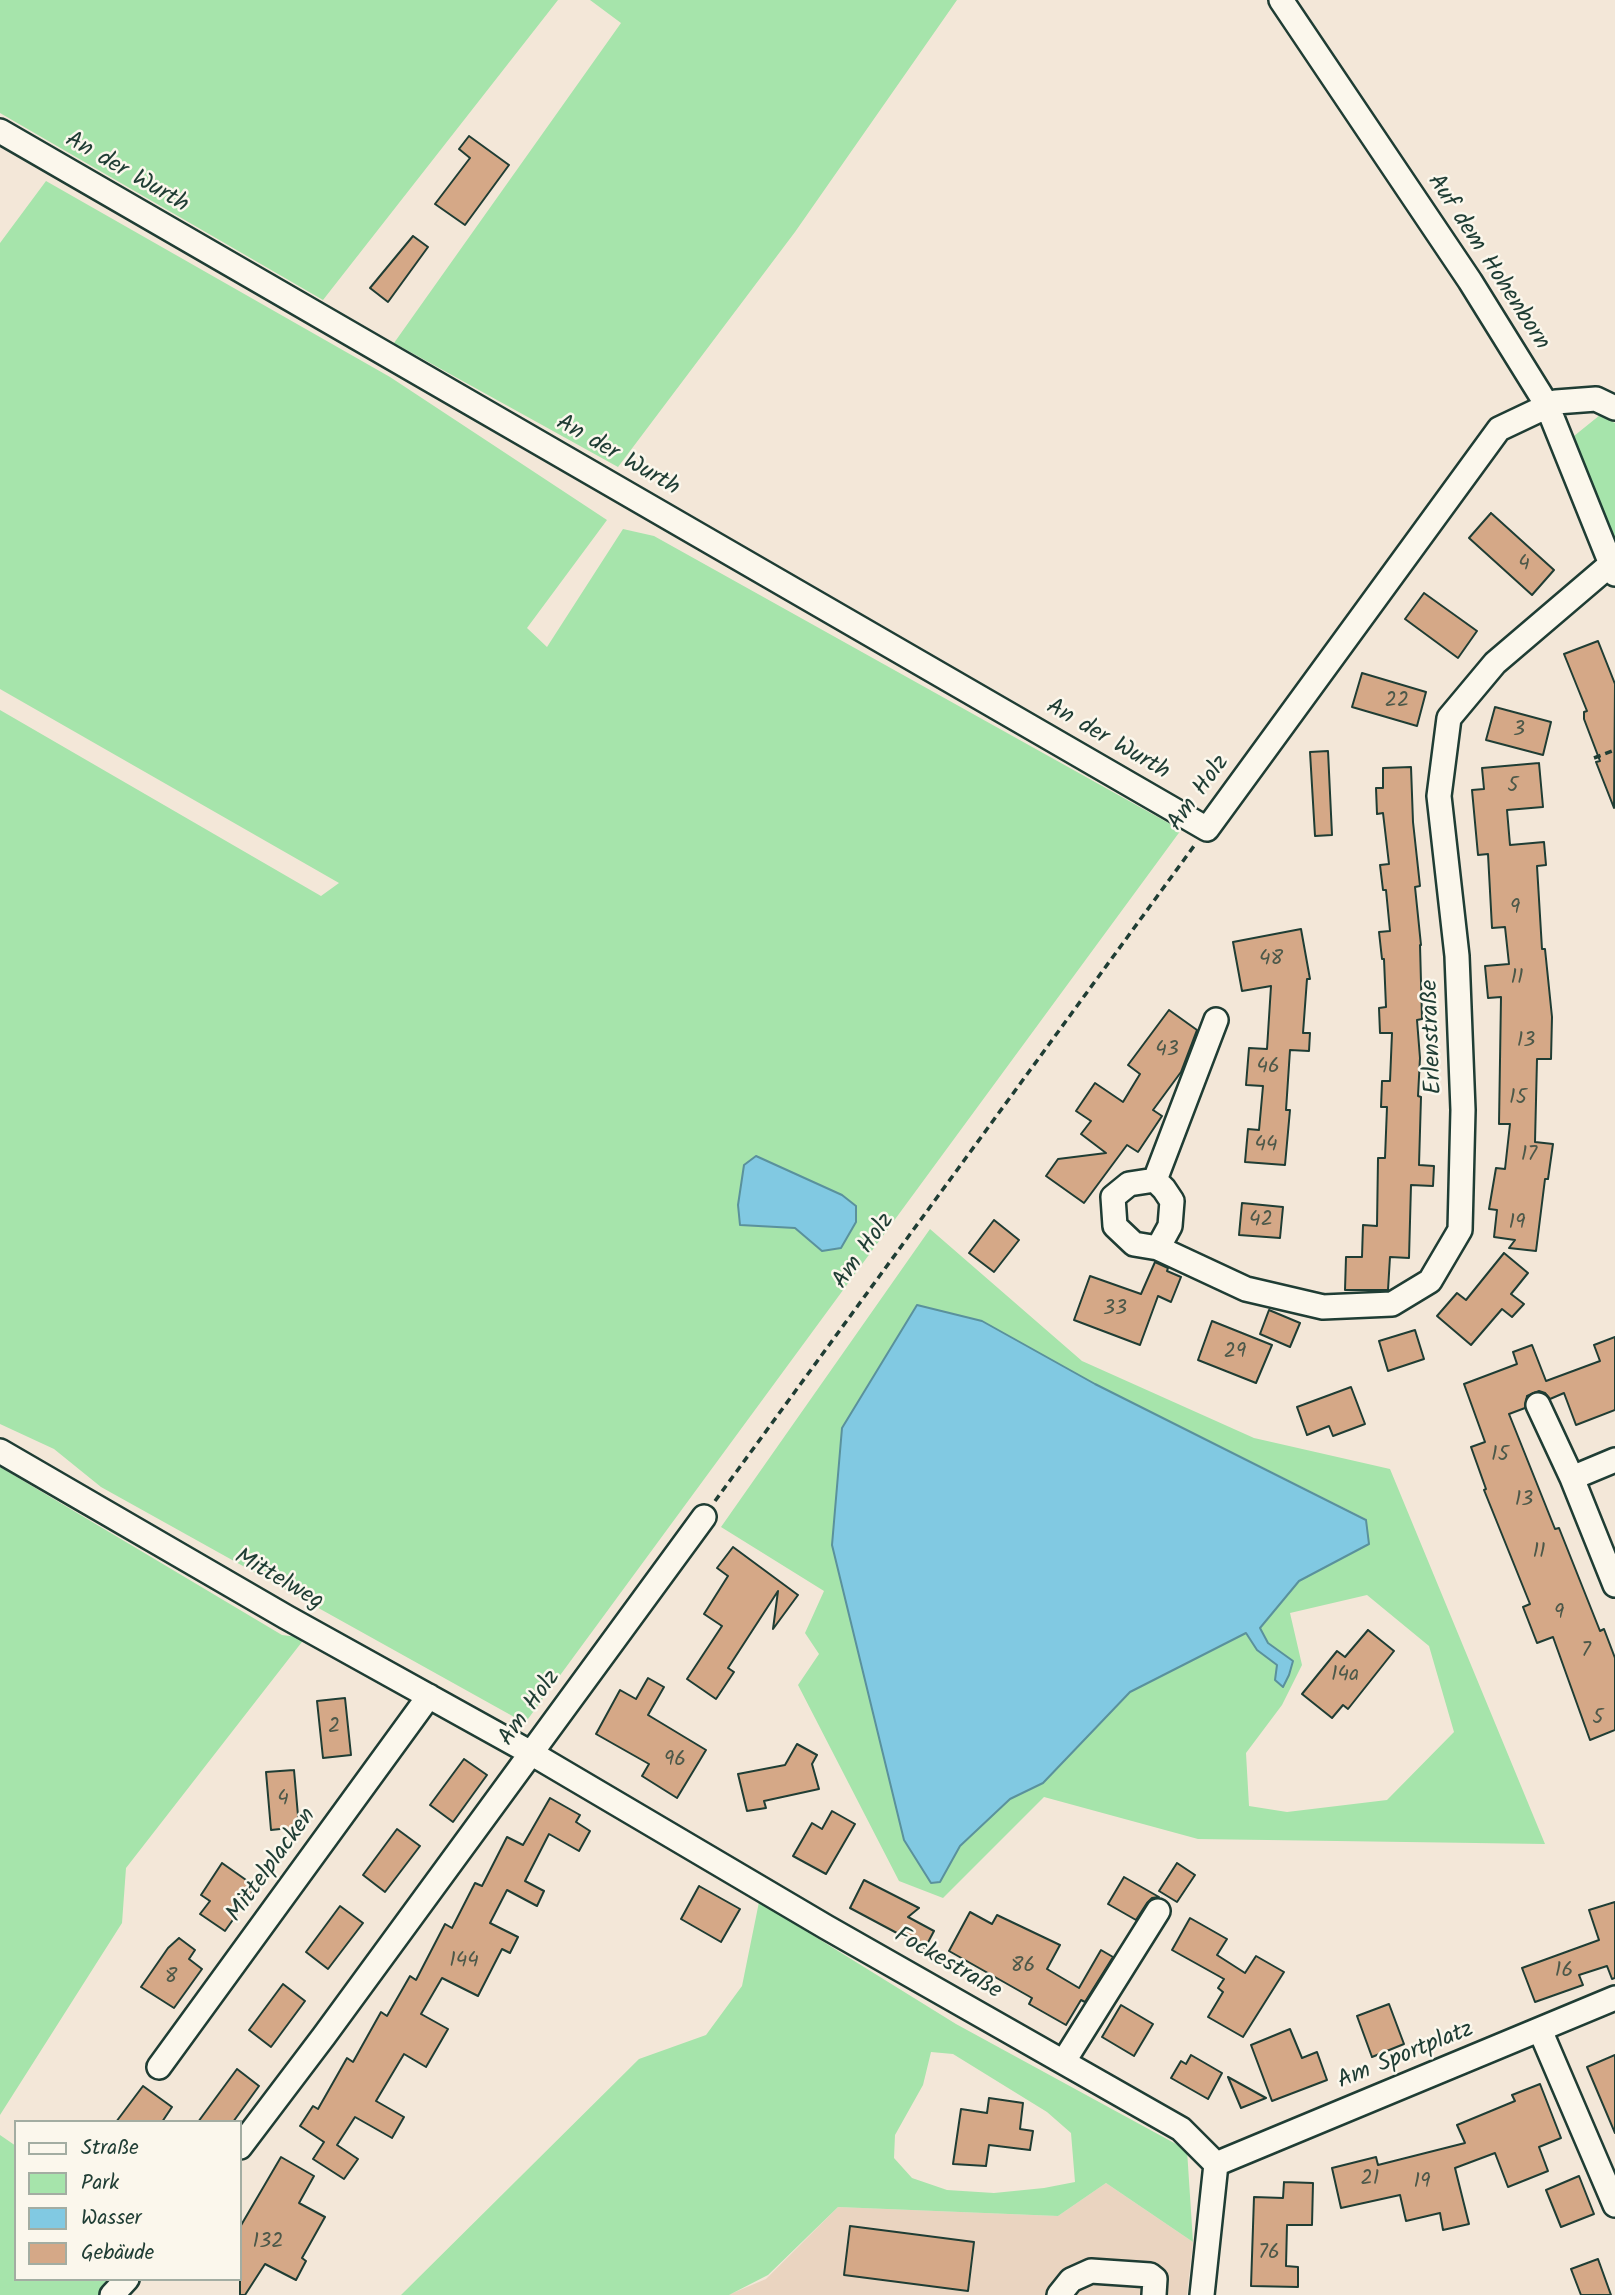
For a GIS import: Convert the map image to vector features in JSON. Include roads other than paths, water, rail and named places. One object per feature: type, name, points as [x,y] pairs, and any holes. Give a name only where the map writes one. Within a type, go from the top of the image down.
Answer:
[{"type":"street","name":"Auf dem Hohenborn","points":[[1281,0],[1470,281],[1547,405],[1613,569]]},
{"type":"street","name":"An der Wurth","points":[[0,131],[1207,829]]},
{"type":"street","name":"Am Holz","points":[[1207,829],[1499,429],[1547,405],[1572,400],[1596,399],[1615,408]]},
{"type":"street","name":"Erlenstraße","points":[[1155,1180],[1129,1184],[1113,1197],[1115,1227],[1134,1244],[1158,1248],[1246,1289],[1323,1307],[1392,1304],[1430,1281],[1460,1230],[1463,1110],[1457,956],[1439,796],[1449,718],[1495,663],[1613,569]]},
{"type":"street","points":[[1158,1248],[1170,1226],[1171,1200],[1155,1180],[1216,1020]]},
{"type":"street","points":[[1538,1405],[1572,1478],[1615,1585]]},
{"type":"street","name":"Mittelweg","points":[[0,1451],[531,1753]]},
{"type":"street","points":[[1572,1478],[1615,1460]]},
{"type":"street","name":"Am Holz","points":[[242,2144],[704,1517]]},
{"type":"street","name":"Mittelplacken","points":[[159,2067],[429,1696]]},
{"type":"street","name":"Fockestraße","points":[[531,1753],[826,1927],[1181,2129],[1216,2164]]},
{"type":"street","points":[[1064,2061],[1158,1911]]},
{"type":"street","name":"Am Sportplatz","points":[[1216,2164],[1615,1998]]},
{"type":"street","points":[[1540,2030],[1615,2205]]},
{"type":"street","points":[[1202,2295],[1216,2164]]},
{"type":"street","points":[[1059,2295],[1071,2280],[1091,2271],[1150,2275],[1155,2279],[1154,2295]]},
{"type":"street","points":[[112,2295],[125,2281]]},
{"type":"water","points":[[756,1156],[842,1195],[856,1206],[856,1222],[841,1248],[822,1251],[795,1228],[740,1225],[738,1205],[744,1165]]},
{"type":"water","points":[[917,1305],[982,1321],[1095,1384],[1366,1520],[1369,1544],[1299,1581],[1260,1628],[1268,1643],[1293,1661],[1283,1687],[1275,1680],[1277,1665],[1257,1650],[1246,1633],[1130,1692],[1043,1783],[1010,1799],[960,1846],[940,1882],[931,1883],[904,1840],[832,1545],[842,1428]]}]
